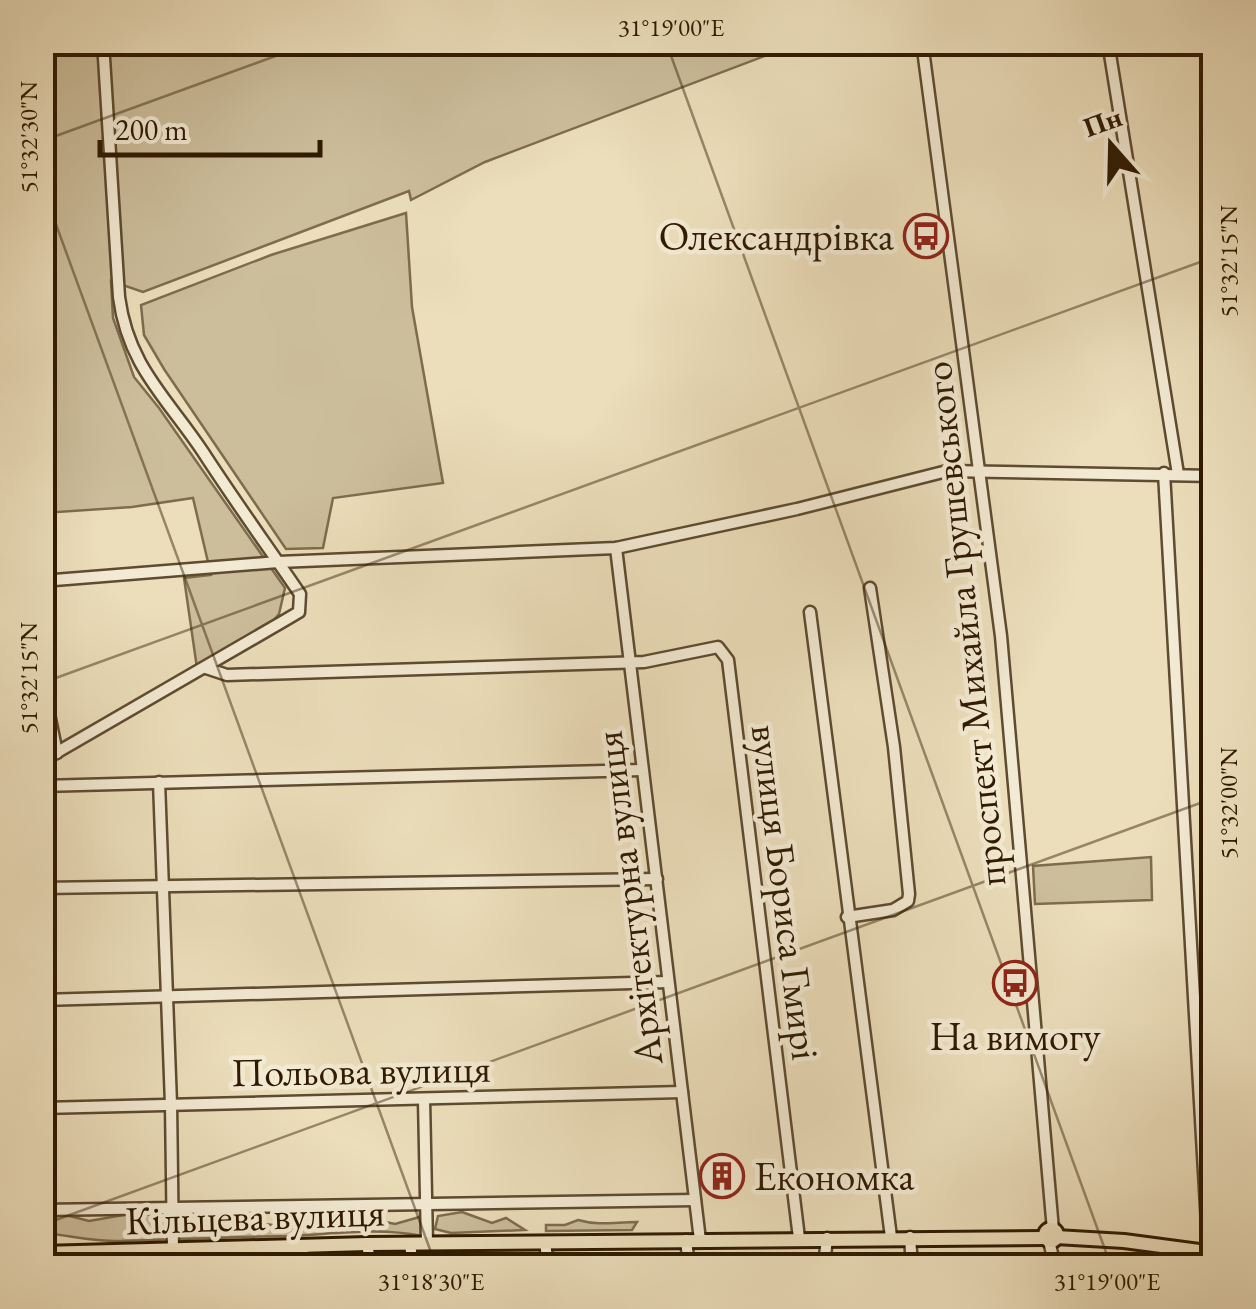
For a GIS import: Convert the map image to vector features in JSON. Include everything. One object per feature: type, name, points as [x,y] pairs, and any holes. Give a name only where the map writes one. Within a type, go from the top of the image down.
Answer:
[{"type":"main road","name":"Кільцева вулиця","points":[[42,1253],[367,1244],[1051,1235],[1207,1257]]},
{"type":"street","points":[[42,761],[299,612],[300,594],[203,453],[152,388],[123,324],[103,42]]},
{"type":"street","name":"проспект Михайла Грушевського","points":[[922,42],[1001,636],[1054,1264]]},
{"type":"street","points":[[1108,42],[1178,474]]},
{"type":"street","points":[[42,582],[278,562],[616,548],[797,509],[947,471],[1214,476]]},
{"type":"street","points":[[1164,473],[1207,1257]]},
{"type":"street","name":"Архітектурна вулиця","points":[[616,548],[695,1200],[690,1266]]},
{"type":"street","points":[[847,917],[893,910],[908,901],[909,894],[894,747],[870,588]]},
{"type":"street","points":[[810,612],[891,1237]]},
{"type":"street","name":"вулиця Бориса Гмирі","points":[[629,662],[718,646],[728,660],[799,1238]]},
{"type":"street","points":[[206,668],[227,676],[629,662]]},
{"type":"street","points":[[42,680],[57,753]]},
{"type":"street","points":[[42,786],[642,770]]},
{"type":"street","points":[[160,782],[172,1250]]},
{"type":"street","points":[[42,888],[658,879]]},
{"type":"street","points":[[42,1000],[668,982]]},
{"type":"street","name":"Польова вулиця","points":[[42,1108],[682,1092]]},
{"type":"street","points":[[424,1100],[428,1244]]},
{"type":"street","points":[[42,1210],[695,1200]]},
{"type":"street","points":[[910,1237],[912,1266]]},
{"type":"street","points":[[824,1266],[827,1238]]},
{"type":"street","points":[[545,1242],[548,1266]]},
{"type":"street","points":[[367,1244],[371,1266]]},
{"type":"street","points":[[410,1244],[413,1266]]},
{"type":"street","points":[[302,1246],[304,1266]]},
{"type":"street","points":[[238,1247],[241,1266]]},
{"type":"shaded area","points":[[42,43],[799,43],[485,162],[411,200],[409,191],[143,292],[111,281],[113,318],[134,377],[285,588],[279,614],[269,626],[197,668],[184,578],[211,575],[193,498],[43,513]]},
{"type":"shaded area","points":[[406,213],[412,307],[443,483],[333,498],[323,548],[286,549],[164,369],[144,335],[141,305],[271,255]]},
{"type":"shaded area","points":[[1151,857],[1152,900],[1035,904],[1033,866]]},
{"type":"shaded area","points":[[255,1210],[258,1223],[301,1229],[332,1225],[342,1213],[395,1224],[423,1216],[422,1236],[372,1232],[111,1241],[43,1233],[42,1213],[89,1221],[141,1212]]},
{"type":"shaded area","points":[[462,1212],[492,1223],[506,1218],[525,1230],[451,1233],[435,1229],[438,1216]]},
{"type":"shaded area","points":[[578,1220],[637,1222],[632,1230],[546,1231],[546,1225]]},
{"type":"shaded area","points":[[350,1245],[352,1266],[129,1266]]},
{"type":"place","name":"Олександрівка","points":[[926,236]]},
{"type":"place","name":"На вимогу","points":[[1015,983]]},
{"type":"place","name":"Економка","points":[[722,1176]]}]
